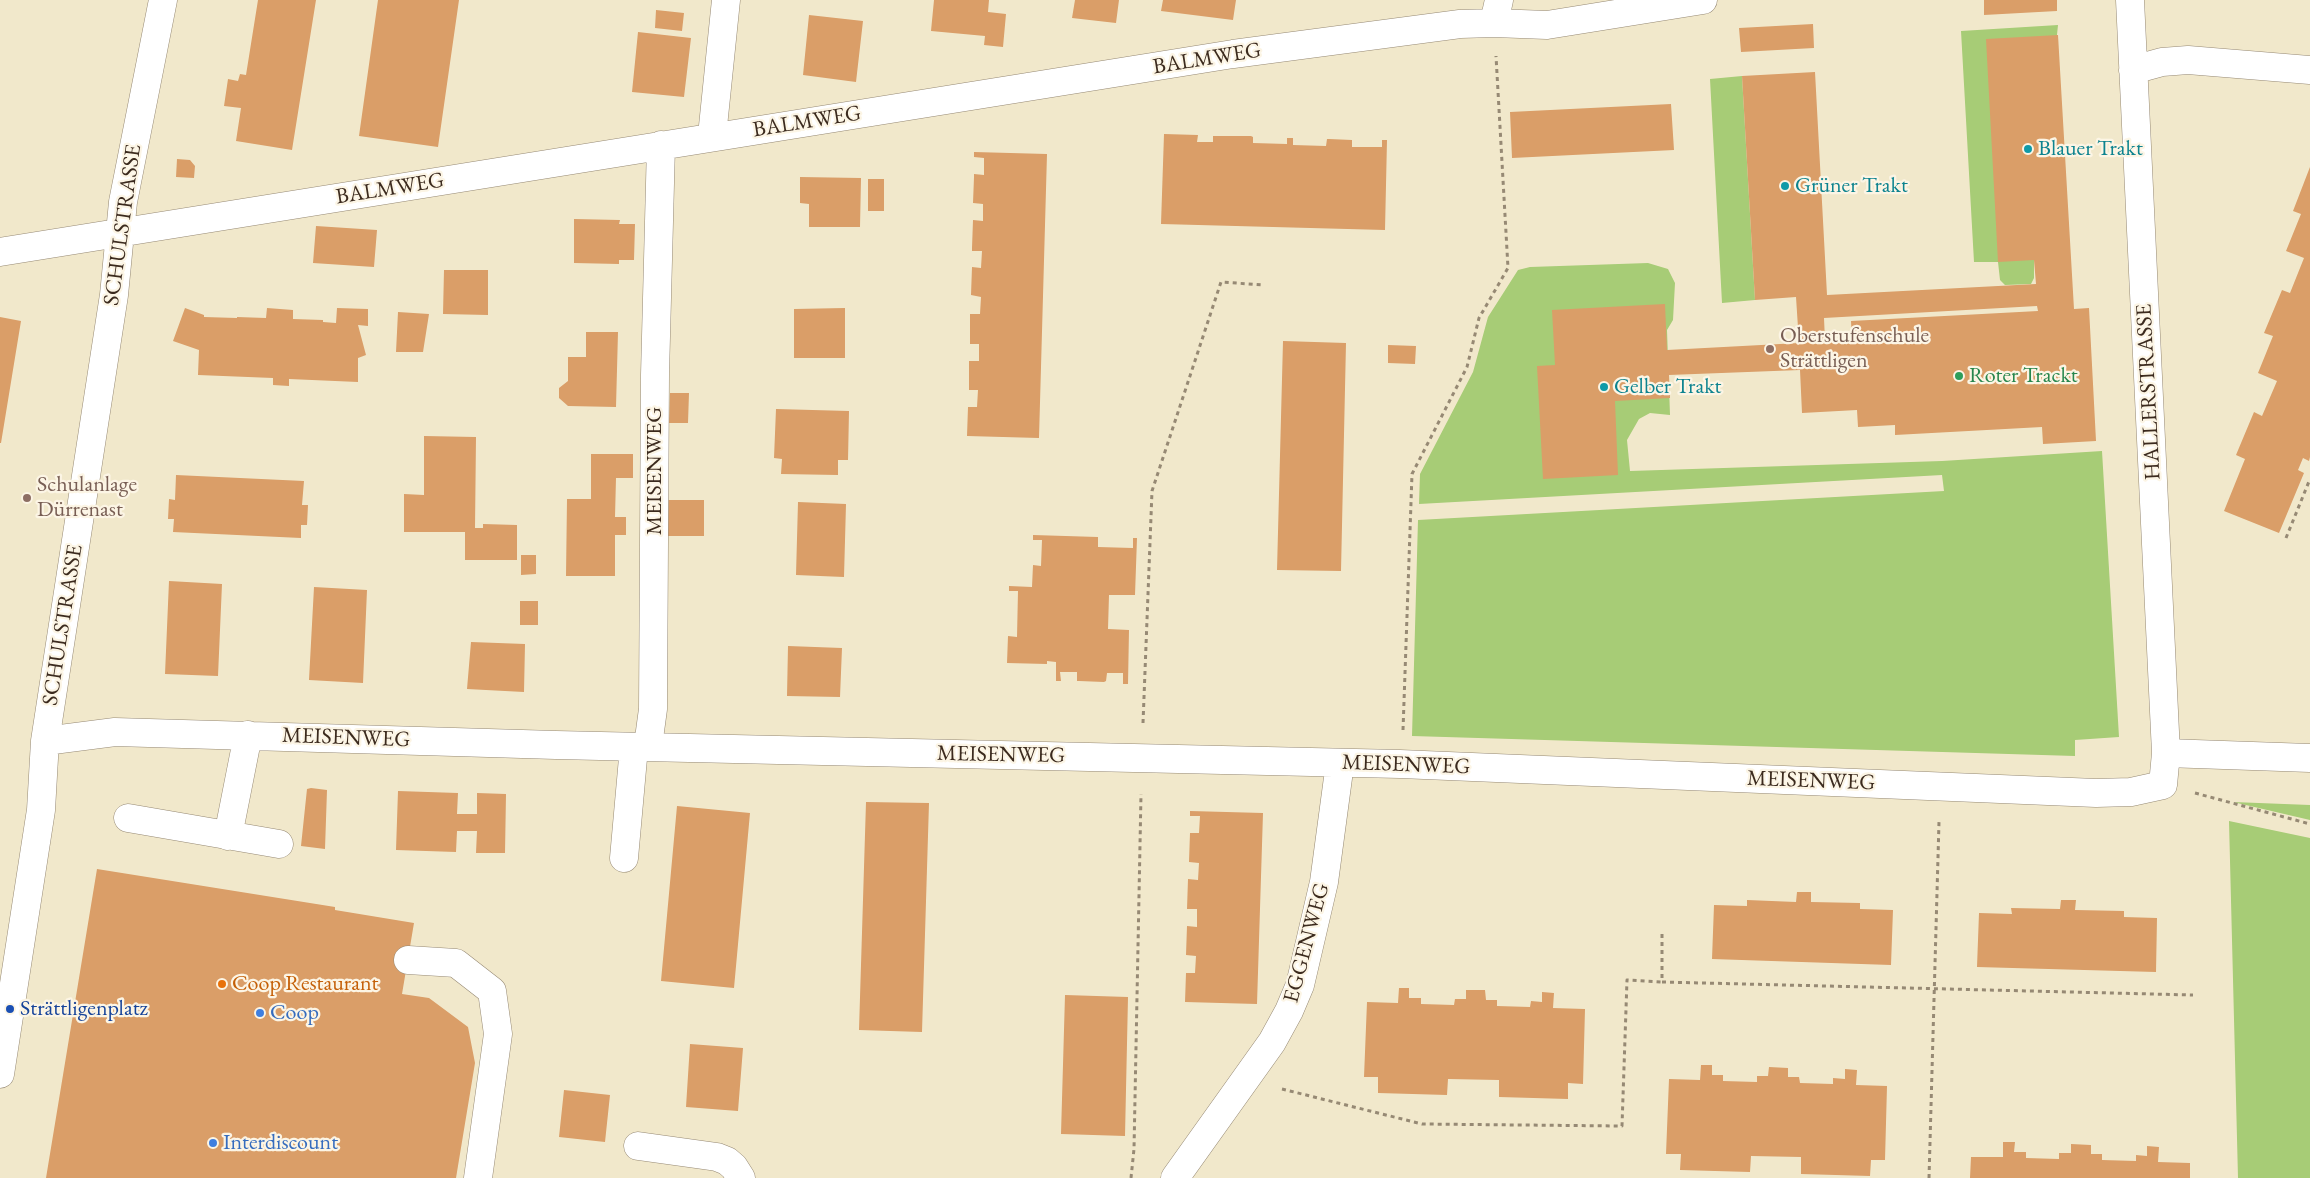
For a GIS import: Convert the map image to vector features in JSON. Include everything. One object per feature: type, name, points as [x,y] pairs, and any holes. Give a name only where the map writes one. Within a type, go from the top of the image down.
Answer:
[{"type":"street","name":"SCHULSTRASSE","points":[[0,1074],[41,810],[45,741],[114,296],[119,234],[128,169],[163,0]]},
{"type":"street","points":[[712,136],[726,0]]},
{"type":"street","name":"BALMWEG","points":[[0,252],[661,144],[1233,54],[1460,24],[1496,12],[1547,25],[1703,0]]},
{"type":"street","name":"HALLERSTRASSE","points":[[2130,0],[2166,753],[2163,785]]},
{"type":"street","points":[[2133,70],[2162,62],[2188,60],[2310,70]]},
{"type":"street","name":"MEISENWEG","points":[[641,746],[653,709],[655,375],[661,144]]},
{"type":"street","name":"MEISENWEG","points":[[45,741],[115,732],[1340,763],[2096,793],[2132,792],[2163,785]]},
{"type":"street","points":[[228,836],[248,736]]},
{"type":"street","points":[[624,858],[641,746]]},
{"type":"street","points":[[2166,753],[2310,758]]},
{"type":"street","name":"EGGENWEG","points":[[1175,1178],[1246,1080],[1281,1026],[1300,985],[1324,882],[1340,763]]},
{"type":"street","points":[[128,818],[279,844]]},
{"type":"street","points":[[408,960],[456,963],[492,990],[498,1034],[478,1178]]},
{"type":"street","points":[[638,1146],[717,1157],[727,1161],[734,1167],[741,1178]]},
{"type":"path","points":[[1403,736],[1412,474],[1467,367],[1479,318],[1508,268],[1496,12]]},
{"type":"path","points":[[1131,1178],[1134,1139],[1141,758],[1152,491],[1221,282],[1264,285]]},
{"type":"path","points":[[2286,538],[2310,479]]},
{"type":"path","points":[[2163,785],[2310,824]]},
{"type":"path","points":[[1929,1178],[1940,786]]},
{"type":"path","points":[[1662,934],[1662,982]]},
{"type":"path","points":[[1246,1080],[1422,1124],[1622,1126],[1627,980],[2193,995]]},
{"type":"green space","name":"Blauer Trakt","points":[[2058,25],[2034,260],[2034,278],[2031,284],[2005,285],[2000,280],[1998,262],[1974,262],[1961,31]]},
{"type":"green space","points":[[1742,76],[1755,300],[1722,303],[1710,79]]},
{"type":"green space","points":[[1648,263],[1668,269],[1675,283],[1673,320],[1667,330],[1670,415],[1650,413],[1639,419],[1627,440],[1630,471],[1942,461],[2102,451],[2119,737],[2075,740],[2075,756],[1412,736],[1418,520],[1944,491],[1942,475],[1419,504],[1420,474],[1473,372],[1488,317],[1518,270],[1530,267]]},
{"type":"green space","points":[[2233,802],[2310,805],[2310,820]]},
{"type":"green space","points":[[2229,821],[2310,838],[2310,1178],[2238,1178]]},
{"type":"building","points":[[258,0],[316,0],[292,150],[236,141],[241,108],[224,106],[228,79],[238,81],[240,74],[246,75]]},
{"type":"building","points":[[378,0],[459,0],[438,147],[359,136]]},
{"type":"building","points":[[934,0],[989,0],[988,12],[1006,14],[1003,47],[984,45],[985,36],[931,31]]},
{"type":"building","points":[[1075,0],[1119,0],[1116,23],[1072,18]]},
{"type":"building","points":[[1163,0],[1236,0],[1233,20],[1161,11]]},
{"type":"building","points":[[1984,0],[2057,0],[2057,11],[1984,15]]},
{"type":"building","points":[[656,10],[684,13],[682,31],[655,28]]},
{"type":"building","points":[[809,15],[863,21],[856,82],[803,75]]},
{"type":"building","points":[[1813,24],[1814,48],[1741,52],[1739,28]]},
{"type":"building","points":[[638,32],[691,38],[684,97],[632,92]]},
{"type":"building","points":[[2058,35],[2074,309],[2089,308],[2096,441],[2043,444],[2042,427],[1895,435],[1895,425],[1858,427],[1857,410],[1802,413],[1800,370],[1669,375],[1670,398],[1615,401],[1618,475],[1543,479],[1537,366],[1555,365],[1552,310],[1665,304],[1667,350],[1799,343],[1796,297],[1755,300],[1742,76],[1815,72],[1827,295],[2036,284],[2034,260],[1998,262],[1986,39]],"holes":[[[2037,306],[2038,311],[1851,321],[1852,340],[1825,341],[1824,318]]]},
{"type":"building","points":[[1671,104],[1674,150],[1512,158],[1510,112]]},
{"type":"building","points":[[1164,134],[1198,135],[1197,142],[1213,142],[1213,136],[1251,136],[1253,137],[1253,143],[1287,144],[1287,138],[1293,138],[1293,145],[1326,146],[1327,139],[1352,140],[1352,147],[1382,147],[1382,140],[1387,140],[1385,230],[1161,224]]},
{"type":"building","points":[[974,152],[1047,154],[1039,438],[967,436],[968,407],[977,407],[978,390],[969,390],[969,361],[979,361],[979,344],[970,344],[970,314],[980,314],[981,297],[971,295],[972,267],[981,268],[982,251],[972,251],[973,220],[983,221],[983,204],[973,203],[974,174],[984,175],[984,158],[974,157]]},
{"type":"building","points":[[177,159],[190,160],[195,166],[194,178],[176,177]]},
{"type":"building","points":[[2310,167],[2310,457],[2309,461],[2303,458],[2298,470],[2304,473],[2279,533],[2224,511],[2245,459],[2236,455],[2254,412],[2262,416],[2277,381],[2258,373],[2273,336],[2264,333],[2282,290],[2290,293],[2304,258],[2286,251],[2301,214],[2293,211]]},
{"type":"building","points":[[800,177],[861,178],[860,227],[809,227],[809,204],[800,203]]},
{"type":"building","points":[[868,179],[884,179],[884,211],[868,211]]},
{"type":"building","points":[[574,219],[620,220],[619,224],[635,224],[634,260],[619,260],[619,264],[574,263]]},
{"type":"building","points":[[316,226],[377,230],[374,267],[313,263]]},
{"type":"building","points":[[444,270],[488,270],[488,315],[443,314]]},
{"type":"building","points":[[185,308],[204,315],[204,317],[237,318],[266,318],[267,308],[293,310],[293,319],[323,320],[323,322],[336,323],[337,308],[368,309],[368,326],[358,325],[366,355],[358,358],[358,382],[289,379],[289,386],[273,385],[273,378],[198,375],[199,350],[173,341]]},
{"type":"building","points":[[845,308],[845,358],[794,358],[794,309]]},
{"type":"building","points":[[398,312],[429,314],[423,352],[396,352]]},
{"type":"building","points":[[0,317],[21,321],[1,443],[0,443]]},
{"type":"building","points":[[586,332],[618,332],[616,407],[568,406],[559,398],[559,388],[568,381],[568,357],[586,357]]},
{"type":"building","points":[[1283,341],[1346,343],[1341,571],[1277,570]]},
{"type":"building","points":[[1388,345],[1416,346],[1415,364],[1388,363]]},
{"type":"building","points":[[670,393],[689,393],[688,423],[669,423]]},
{"type":"building","points":[[776,409],[849,411],[848,460],[838,460],[838,475],[781,474],[782,459],[774,458]]},
{"type":"building","points":[[424,436],[476,437],[475,528],[483,528],[483,524],[517,525],[517,560],[465,560],[465,532],[404,532],[404,494],[424,495]]},
{"type":"building","points":[[591,454],[633,454],[633,478],[616,478],[615,517],[626,517],[626,535],[615,535],[615,576],[566,576],[567,499],[591,499]]},
{"type":"building","points":[[176,475],[304,481],[302,505],[308,505],[307,525],[301,525],[301,538],[173,532],[174,519],[168,519],[169,499],[175,500]]},
{"type":"building","points":[[667,500],[704,500],[704,536],[667,536]]},
{"type":"building","points":[[798,502],[846,504],[844,577],[796,575]]},
{"type":"building","points":[[1033,535],[1098,537],[1098,547],[1133,548],[1133,538],[1137,538],[1135,595],[1109,595],[1108,629],[1129,630],[1128,684],[1123,684],[1123,673],[1107,673],[1106,681],[1104,682],[1077,681],[1077,672],[1060,672],[1061,681],[1056,681],[1056,662],[1047,661],[1047,664],[1007,663],[1008,636],[1017,637],[1018,591],[1009,591],[1009,586],[1032,587],[1033,565],[1041,566],[1042,540],[1033,540]]},
{"type":"building","points":[[521,555],[536,555],[536,574],[521,575]]},
{"type":"building","points":[[169,581],[222,584],[218,676],[165,674]]},
{"type":"building","points":[[314,587],[367,590],[363,683],[309,680]]},
{"type":"building","points":[[520,601],[538,601],[538,625],[520,625]]},
{"type":"building","points":[[471,642],[525,644],[524,692],[467,689]]},
{"type":"building","points":[[788,646],[842,648],[840,697],[787,696]]},
{"type":"building","points":[[307,789],[327,790],[325,849],[301,846]]},
{"type":"building","points":[[398,791],[458,793],[457,814],[477,814],[477,793],[506,794],[505,853],[476,853],[477,831],[457,831],[456,852],[396,850]]},
{"type":"building","points":[[866,802],[929,803],[922,1032],[859,1030]]},
{"type":"building","points":[[677,806],[750,813],[734,988],[661,981]]},
{"type":"building","points":[[1190,811],[1263,813],[1257,1004],[1185,1002],[1186,973],[1195,973],[1196,956],[1186,955],[1187,926],[1197,927],[1197,909],[1187,909],[1188,879],[1198,880],[1199,863],[1189,862],[1190,833],[1199,833],[1200,816],[1190,816]]},
{"type":"building","name":"Coop","points":[[97,869],[335,907],[335,910],[414,923],[402,994],[429,998],[468,1027],[475,1063],[456,1178],[46,1178]]},
{"type":"building","points":[[1797,892],[1811,892],[1811,902],[1860,903],[1860,909],[1893,910],[1891,965],[1712,959],[1714,905],[1747,906],[1747,900],[1796,902]]},
{"type":"building","points":[[2061,900],[2076,900],[2075,910],[2124,911],[2124,917],[2157,918],[2156,972],[1977,967],[1979,913],[2012,914],[2011,908],[2060,909]]},
{"type":"building","points":[[1399,988],[1409,988],[1409,998],[1421,998],[1421,1004],[1454,1005],[1455,999],[1466,999],[1466,990],[1485,990],[1486,1000],[1497,1000],[1497,1006],[1530,1007],[1531,1001],[1542,1002],[1542,992],[1554,993],[1553,1008],[1585,1009],[1583,1084],[1568,1083],[1568,1099],[1499,1097],[1499,1080],[1448,1079],[1447,1095],[1378,1093],[1378,1077],[1364,1077],[1367,1002],[1398,1003]]},
{"type":"building","points":[[1065,995],[1128,997],[1125,1136],[1061,1134]]},
{"type":"building","points":[[690,1044],[743,1048],[738,1111],[686,1107]]},
{"type":"building","points":[[1701,1065],[1712,1065],[1712,1075],[1723,1075],[1723,1081],[1757,1082],[1757,1076],[1768,1076],[1769,1067],[1788,1068],[1788,1077],[1799,1077],[1800,1083],[1833,1084],[1833,1078],[1845,1079],[1845,1069],[1857,1070],[1856,1085],[1887,1086],[1885,1160],[1871,1160],[1870,1176],[1801,1174],[1801,1157],[1751,1156],[1750,1172],[1680,1170],[1681,1154],[1666,1154],[1669,1079],[1700,1080]]},
{"type":"building","points":[[564,1090],[610,1095],[605,1142],[559,1137]]},
{"type":"building","points":[[2003,1142],[2015,1142],[2014,1152],[2026,1152],[2026,1158],[2059,1159],[2059,1153],[2071,1153],[2071,1144],[2091,1145],[2091,1154],[2102,1154],[2102,1160],[2136,1161],[2136,1155],[2147,1156],[2147,1146],[2159,1147],[2158,1162],[2190,1163],[2190,1178],[1970,1178],[1971,1157],[2003,1157]]},
{"type":"place","name":"Blauer Trakt","points":[[2028,149]]},
{"type":"place","name":"Grüner Trakt","points":[[1785,186]]},
{"type":"place","name":"Oberstufenschule Strättligen","points":[[1770,349]]},
{"type":"place","name":"Roter Trackt","points":[[1959,376]]},
{"type":"place","name":"Gelber Trakt","points":[[1604,387]]},
{"type":"place","name":"Schulanlage Dürrenast","points":[[27,498]]},
{"type":"place","name":"Coop Restaurant","points":[[222,984]]},
{"type":"place","name":"Strättligenplatz","points":[[10,1009]]},
{"type":"place","name":"Coop","points":[[260,1013]]},
{"type":"place","name":"Interdiscount","points":[[213,1143]]}]
